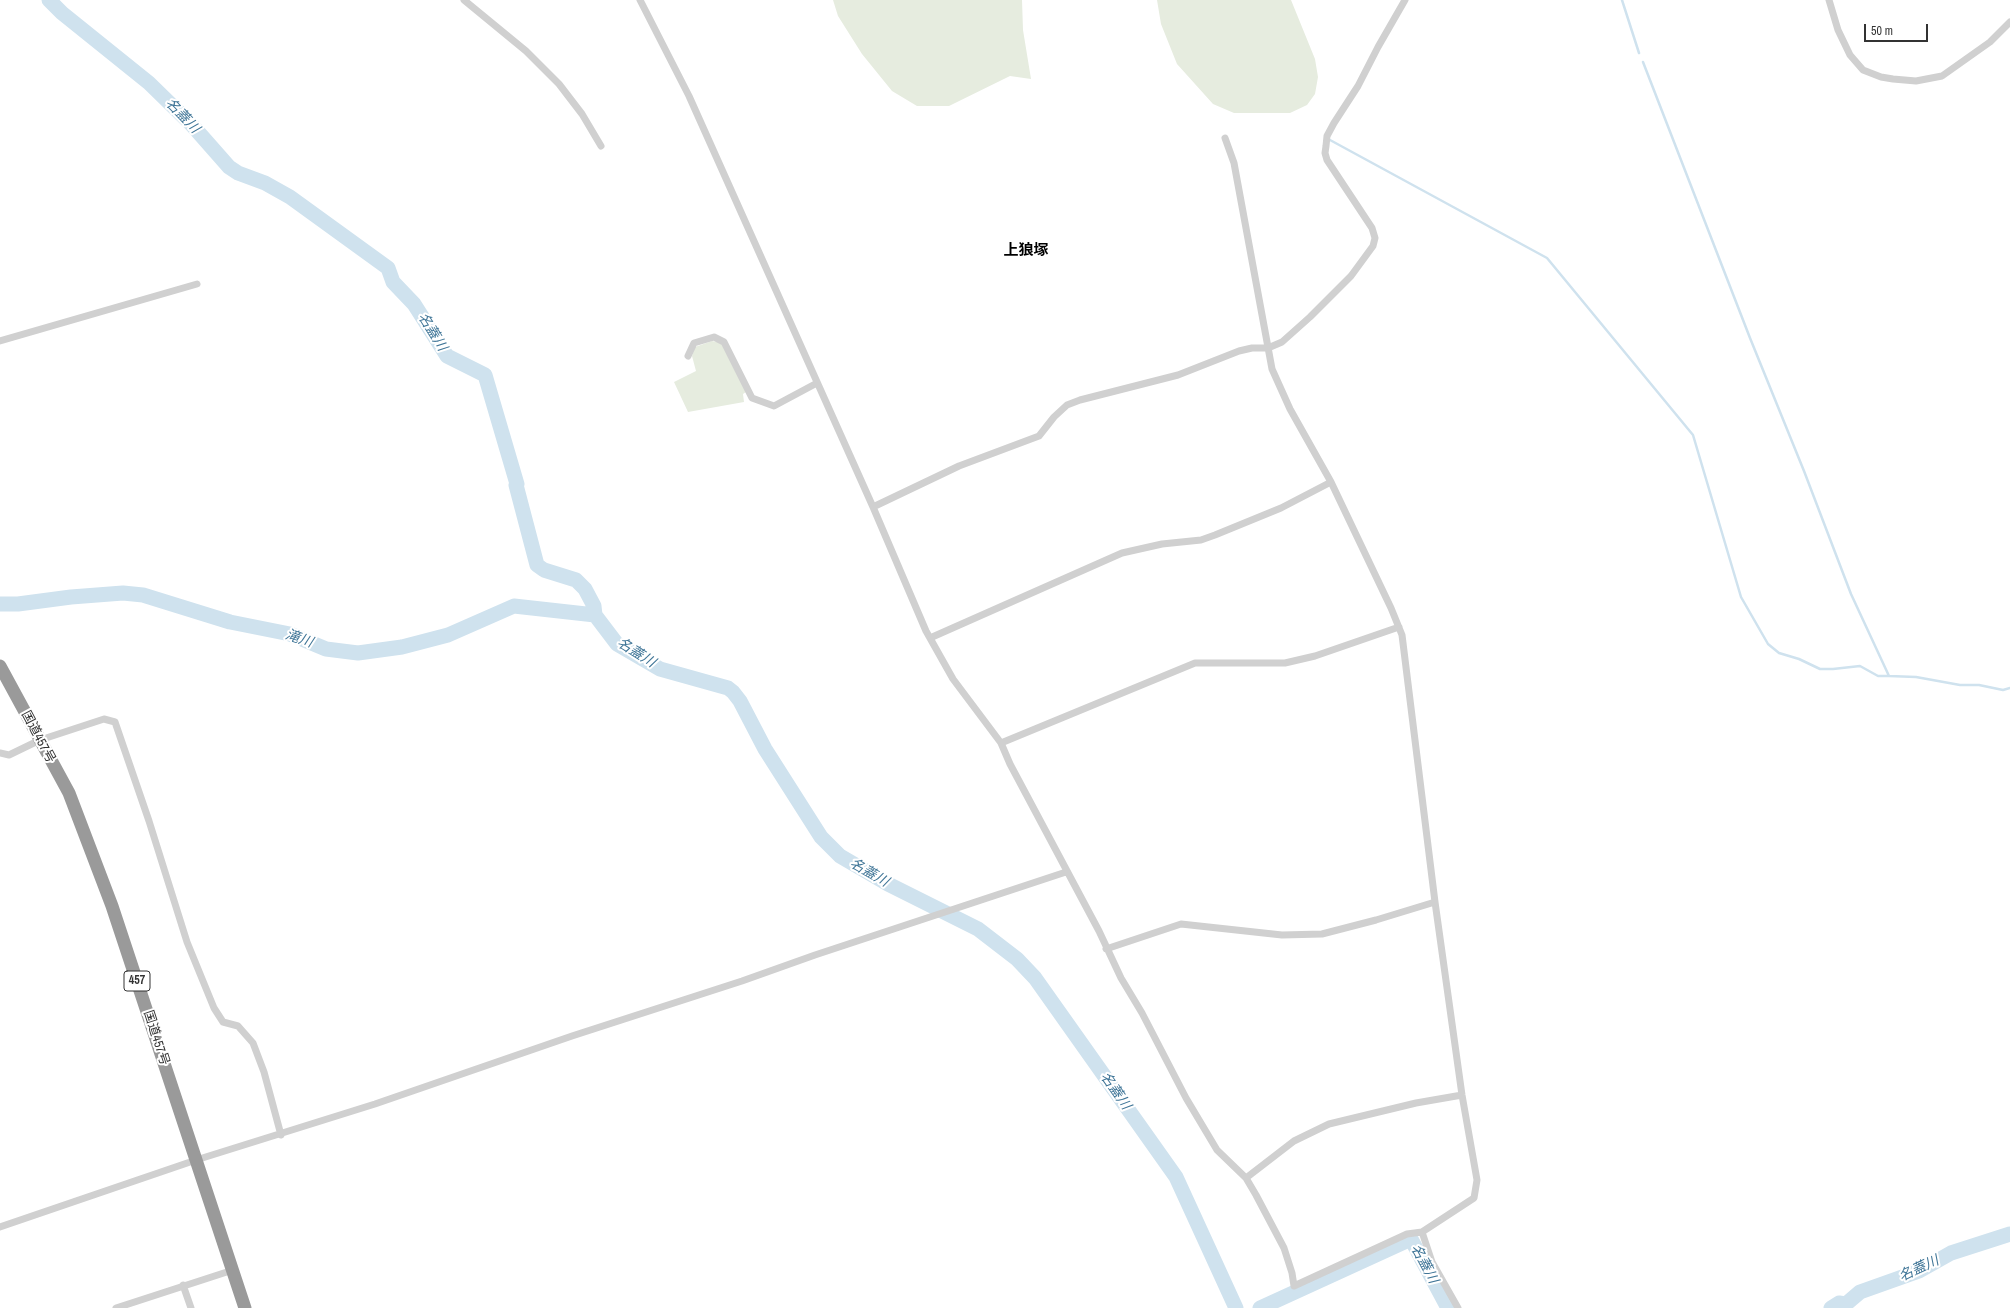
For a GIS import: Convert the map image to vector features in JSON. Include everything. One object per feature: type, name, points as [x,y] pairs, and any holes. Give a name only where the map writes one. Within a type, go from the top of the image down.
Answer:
[{"type":"highway","name":"国道457号","points":[[0,666],[69,793],[112,906],[245,1308]]},
{"type":"street","points":[[464,0],[526,51],[559,84],[582,114],[601,146]]},
{"type":"street","points":[[640,0],[689,96],[930,638],[953,679],[1001,743],[1010,764],[1030,798],[1066,872],[1099,931],[1106,949],[1186,1098],[1217,1150],[1246,1178],[1284,1248],[1292,1273],[1294,1286],[1407,1234],[1422,1232],[1474,1198],[1477,1180],[1462,1095],[1403,642],[1399,627],[1391,608],[1330,482],[1282,393],[1272,369],[1234,163],[1225,138]]},
{"type":"street","points":[[873,507],[959,466],[1039,436],[1054,417],[1067,406],[1080,400],[1178,375],[1239,351],[1252,348],[1268,348],[1282,342],[1310,317],[1351,276],[1373,246],[1374,238],[1372,228],[1327,160],[1325,153],[1327,136],[1358,86],[1405,0]]},
{"type":"street","points":[[1829,0],[1838,30],[1850,55],[1863,70],[1881,77],[1893,79],[1916,81],[1942,76],[1990,42],[2010,22]]},
{"type":"street","points":[[0,341],[197,284]]},
{"type":"street","points":[[688,356],[694,343],[714,337],[724,342],[752,398],[774,406],[817,383]]},
{"type":"street","points":[[930,638],[1122,553],[1162,544],[1201,540],[1281,508],[1330,482]]},
{"type":"street","points":[[1001,743],[1195,663],[1285,663],[1315,656],[1399,627]]},
{"type":"street","points":[[0,752],[9,755],[40,740],[104,720],[115,722],[149,821],[187,942],[214,1008],[223,1022],[238,1026],[253,1042],[264,1072],[281,1135]]},
{"type":"street","points":[[0,1227],[196,1160],[281,1135],[1066,872]]},
{"type":"street","points":[[1106,949],[1181,924],[1282,935],[1322,934],[1384,918],[1436,902]]},
{"type":"street","points":[[1246,1178],[1294,1140],[1329,1124],[1416,1103],[1462,1095]]},
{"type":"street","points":[[1422,1232],[1432,1262],[1458,1308]]},
{"type":"street","points":[[116,1308],[233,1270]]},
{"type":"street","points":[[183,1286],[191,1308]]},
{"type":"shaded area","points":[[833,0],[1022,0],[1023,30],[1031,79],[1010,76],[949,106],[917,106],[892,91],[862,54],[838,16]]},
{"type":"shaded area","points":[[1157,0],[1291,0],[1315,59],[1318,77],[1315,94],[1307,105],[1290,113],[1234,113],[1213,104],[1177,64],[1161,24]]},
{"type":"shaded area","points":[[712,341],[722,343],[746,392],[743,394],[744,402],[688,412],[674,382],[696,371],[692,356],[695,347]]},
{"type":"waterway","name":"名蓋川","points":[[49,0],[62,13],[149,83],[192,125],[229,167],[238,173],[265,183],[290,197],[388,268],[393,282],[414,304],[447,356],[485,375],[517,484],[516,485],[537,565],[544,570],[576,580],[585,589],[594,606],[595,615],[617,644],[660,669],[728,688],[733,692],[740,701],[765,749],[821,837],[840,856],[888,884],[978,929],[1017,959],[1035,978],[1176,1177],[1236,1308]]},
{"type":"waterway","points":[[1622,0],[1639,53]]},
{"type":"waterway","points":[[1643,62],[1851,594],[1889,676],[1916,677],[1960,685],[1979,685],[2003,690],[2010,688]]},
{"type":"waterway","points":[[1330,140],[1547,258],[1693,435],[1741,597],[1768,644],[1779,653],[1799,659],[1820,669],[1860,666],[1878,676],[1889,676]]},
{"type":"waterway","name":"滝川","points":[[0,604],[18,604],[71,597],[123,593],[143,595],[230,622],[290,634],[326,649],[358,653],[402,647],[448,635],[514,606],[595,615]]},
{"type":"waterway","name":"名蓋川","points":[[1831,1308],[1839,1303],[1846,1304],[1860,1292],[1919,1271],[1951,1253],[2010,1234]]},
{"type":"waterway","name":"名蓋川","points":[[1260,1308],[1411,1239],[1448,1308]]},
{"type":"district","name":"上狼塚","points":[[1026,251]]}]
